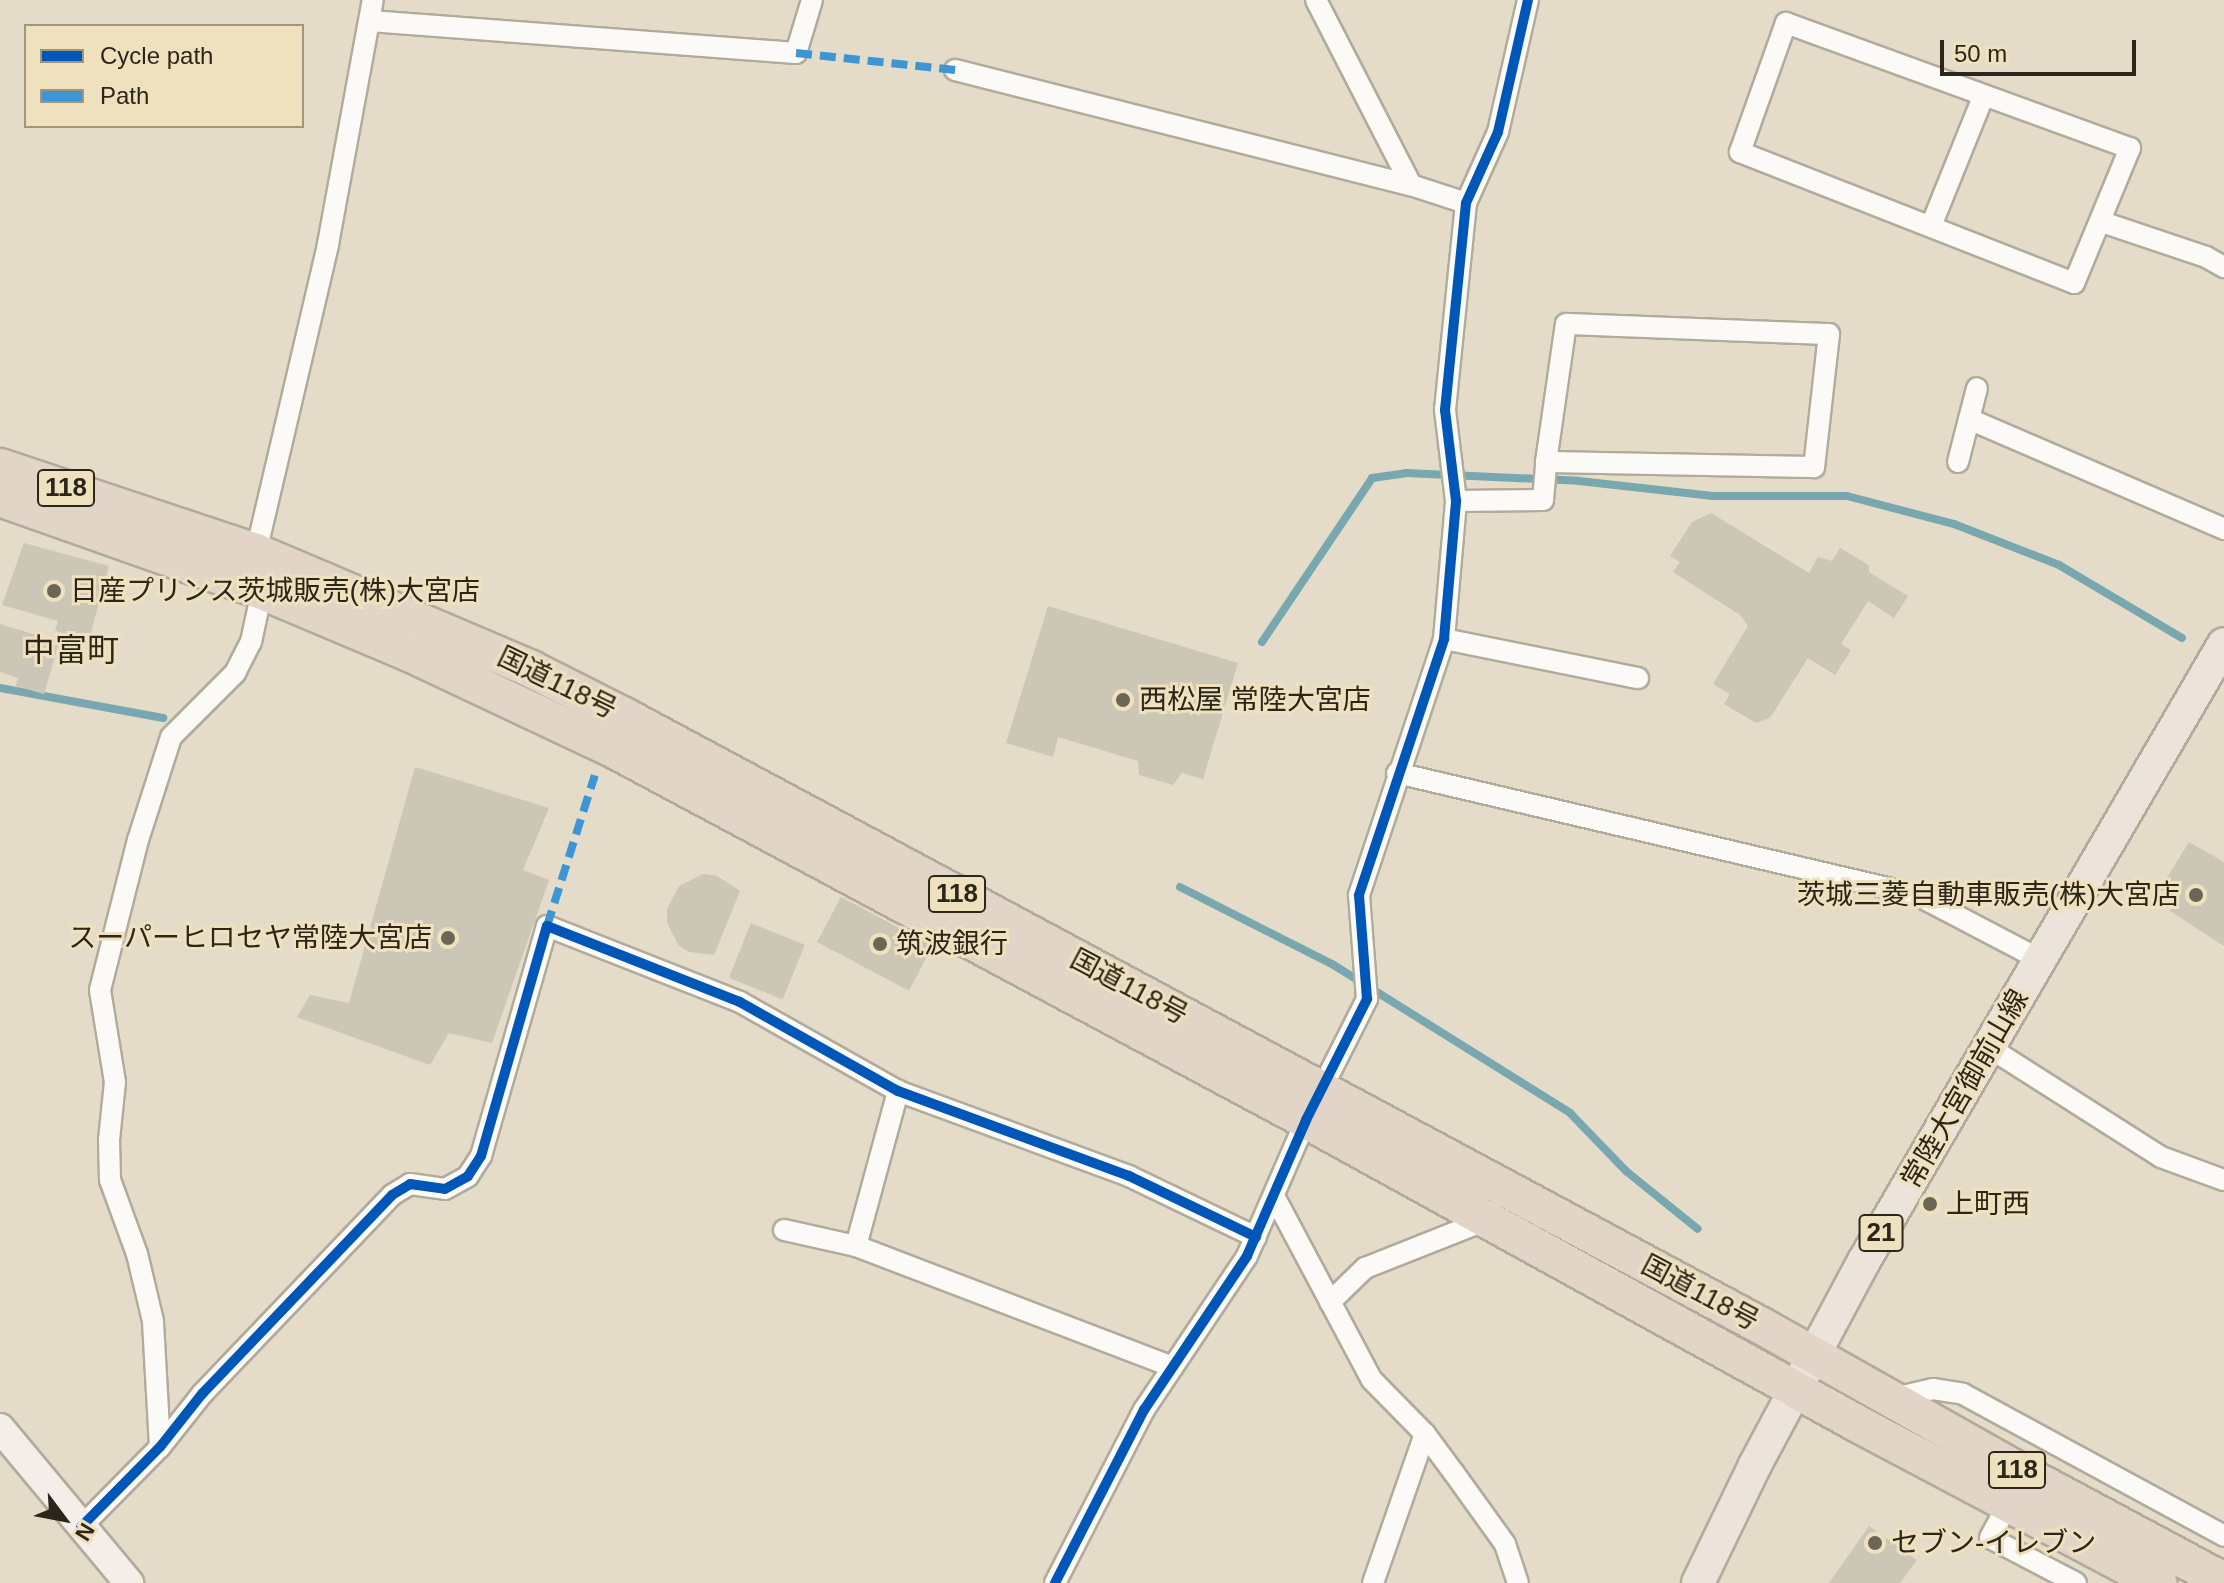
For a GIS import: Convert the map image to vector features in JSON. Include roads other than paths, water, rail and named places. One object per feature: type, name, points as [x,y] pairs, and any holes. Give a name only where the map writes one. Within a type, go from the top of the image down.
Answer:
[{"type":"highway","name":"国道118号","points":[[0,467],[256,552],[531,669],[626,717],[1314,1105],[1489,1219],[1796,1389],[2158,1583]]},
{"type":"highway","name":"国道118号","points":[[0,498],[262,591],[512,699],[1814,1354],[2026,1475],[2224,1581]]},
{"type":"main road","name":"常陸大宮御前山線","points":[[1698,1583],[1814,1354],[2221,655]]},
{"type":"street","points":[[160,1447],[153,1321],[137,1254],[110,1180],[109,1140],[115,1082],[100,990],[138,840],[171,737],[235,673],[251,642],[262,591],[256,552],[328,244],[371,10],[796,53],[812,0]]},
{"type":"street","points":[[1316,0],[1411,185]]},
{"type":"street","points":[[1055,1583],[1144,1410],[1256,1237],[1314,1105],[1367,999],[1359,895],[1444,639],[1456,501],[1445,410],[1466,203],[1498,132],[1528,0]]},
{"type":"street","points":[[1786,23],[2130,148],[2102,222],[2074,283],[1740,152],[1786,23]]},
{"type":"street","points":[[955,70],[1411,185],[1466,203]]},
{"type":"street","points":[[1931,226],[1983,97]]},
{"type":"street","points":[[2102,222],[2206,257],[2224,267]]},
{"type":"street","points":[[1456,501],[1543,500],[1546,462],[1566,324],[1829,334],[1814,467],[1546,462]]},
{"type":"street","points":[[1958,462],[1977,388]]},
{"type":"street","points":[[1969,419],[2224,529]]},
{"type":"street","points":[[1444,639],[1638,678]]},
{"type":"street","points":[[1397,773],[1917,895],[2041,960]]},
{"type":"street","points":[[81,1527],[160,1447],[202,1394],[392,1195],[410,1184],[445,1189],[468,1176],[481,1156],[547,926],[740,1002],[898,1091],[1129,1176],[1256,1237]]},
{"type":"street","points":[[1990,1048],[2161,1157],[2224,1180]]},
{"type":"street","points":[[856,1246],[898,1091]]},
{"type":"street","points":[[1274,1196],[1372,1380],[1425,1434],[1505,1544],[1518,1583]]},
{"type":"street","points":[[1330,1302],[1365,1268],[1489,1219]]},
{"type":"street","points":[[784,1230],[856,1246],[1173,1367]]},
{"type":"street","points":[[1894,1398],[1933,1389],[1963,1394],[2224,1536]]},
{"type":"street","points":[[0,1428],[129,1583]]},
{"type":"street","points":[[1373,1583],[1425,1434]]},
{"type":"street","points":[[2008,1504],[1990,1538],[2076,1583]]},
{"type":"waterway","points":[[1262,642],[1372,478],[1406,473],[1579,481],[1713,496],[1847,496],[1954,524],[2059,565],[2182,638]]},
{"type":"waterway","points":[[0,688],[163,718]]},
{"type":"waterway","points":[[1180,887],[1332,964],[1570,1113],[1626,1171],[1698,1229]]},
{"type":"place","name":"日産プリンス茨城販売(株)大宮店","points":[[54,591]]},
{"type":"place","name":"西松屋 常陸大宮店","points":[[1123,700]]},
{"type":"place","name":"茨城三菱自動車販売(株)大宮店","points":[[2196,895]]},
{"type":"place","name":"スーパーヒロセヤ常陸大宮店","points":[[448,938]]},
{"type":"place","name":"筑波銀行","points":[[880,944]]},
{"type":"place","name":"上町西","points":[[1930,1204]]},
{"type":"place","name":"セブン-イレブン","points":[[1875,1543]]},
{"type":"district","name":"中富町","points":[[71,650]]}]
